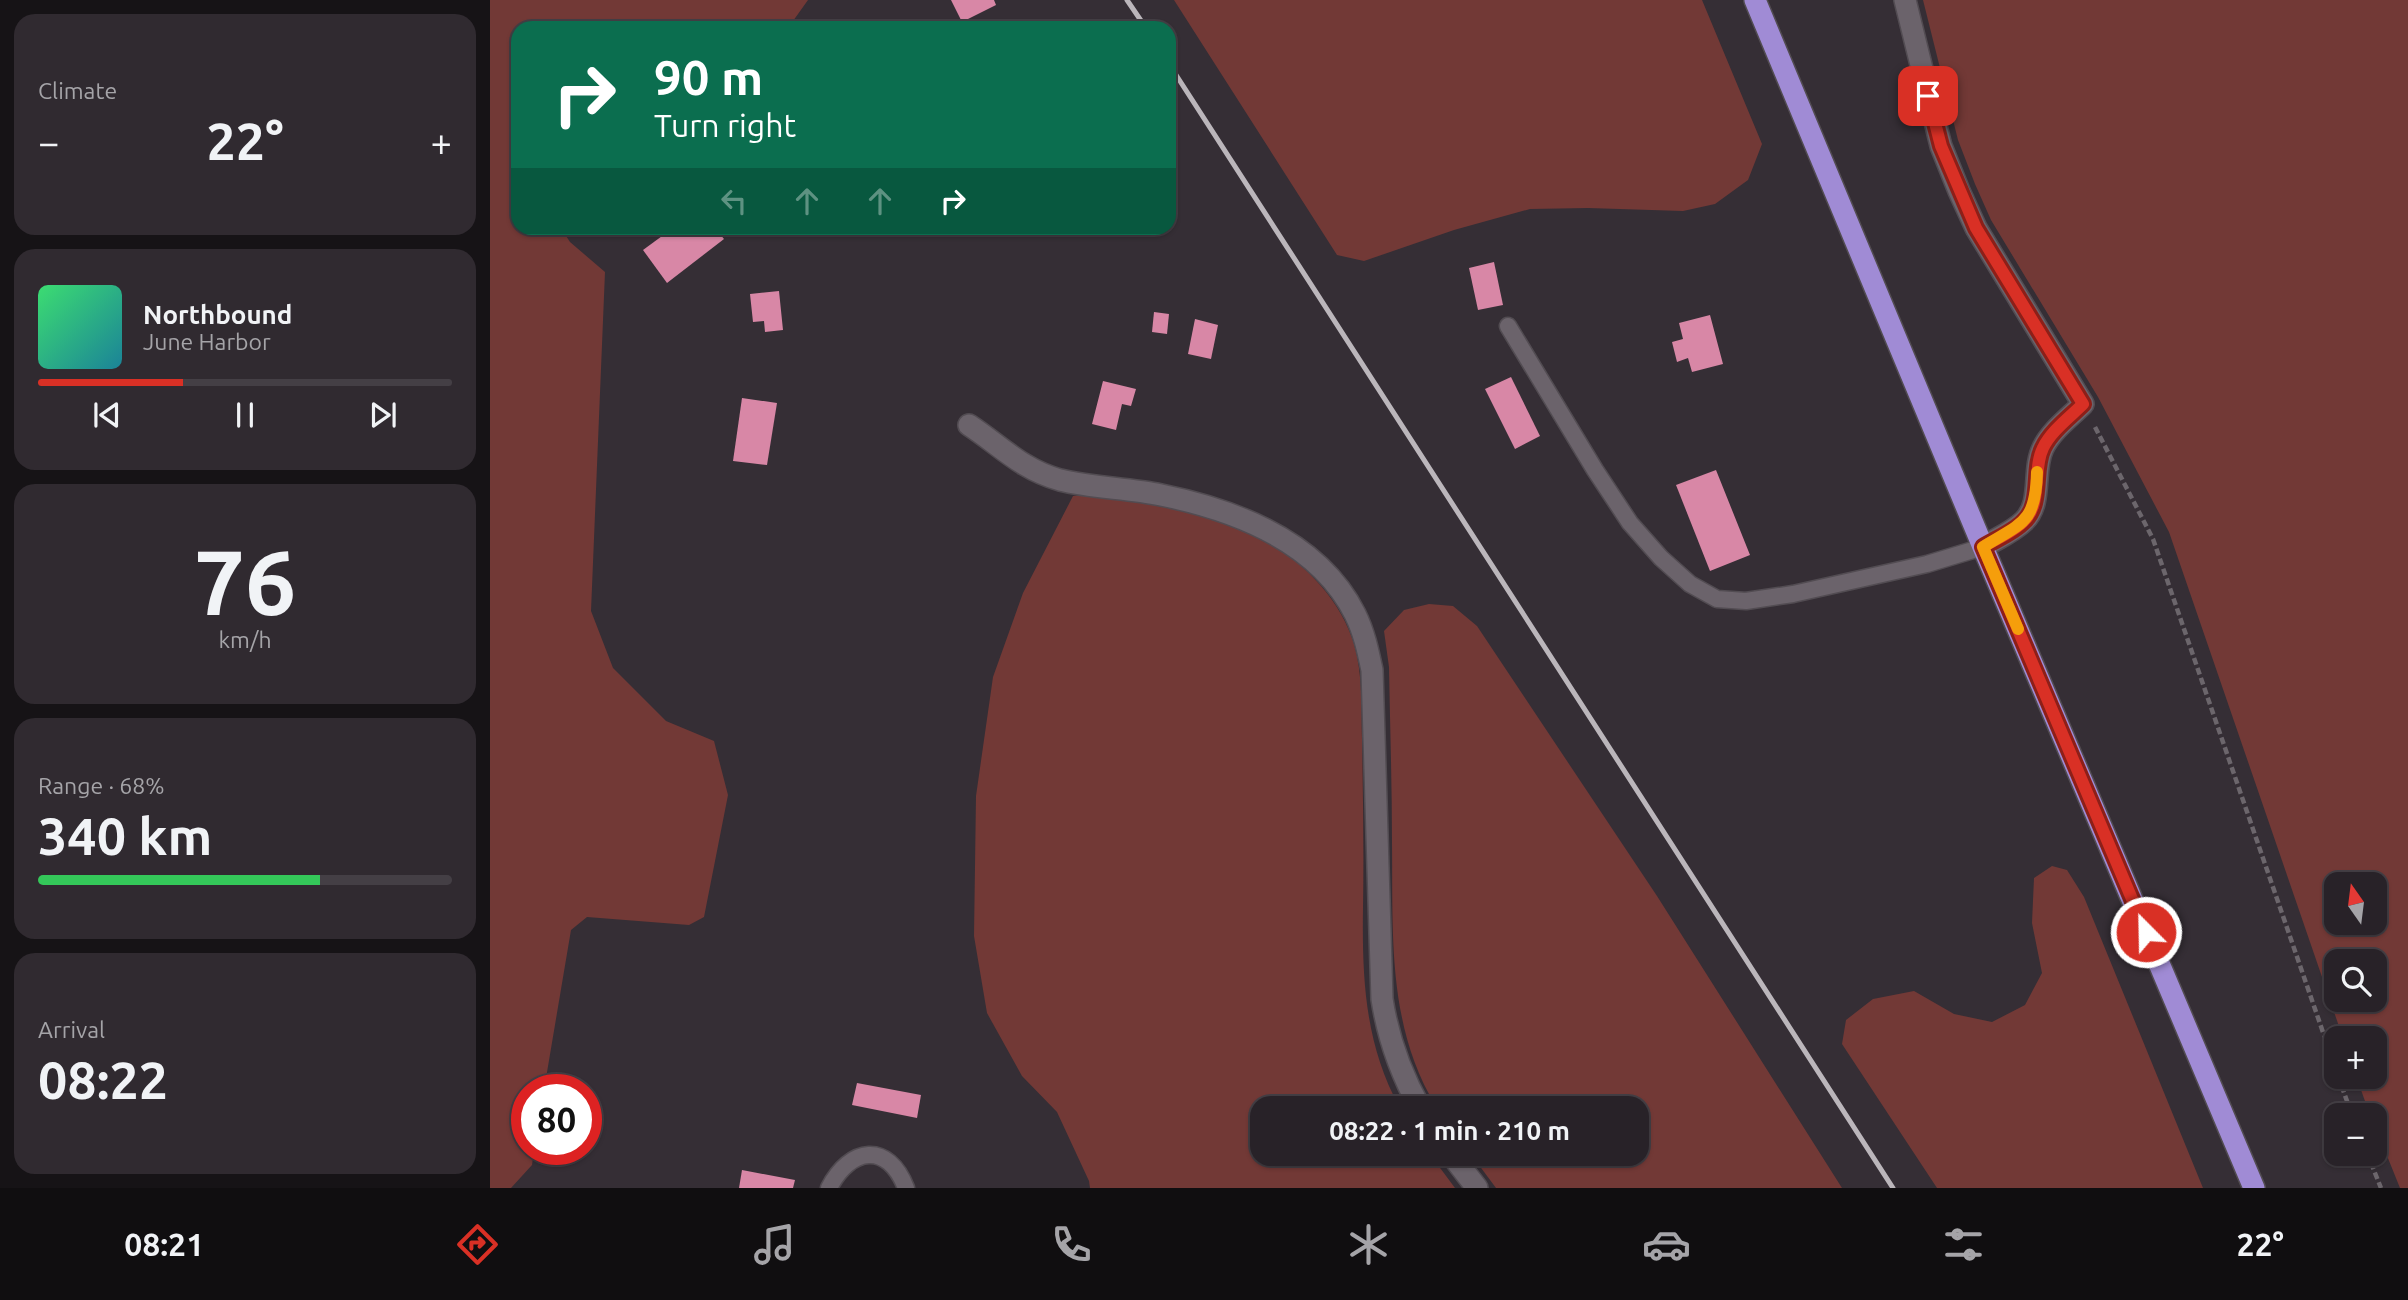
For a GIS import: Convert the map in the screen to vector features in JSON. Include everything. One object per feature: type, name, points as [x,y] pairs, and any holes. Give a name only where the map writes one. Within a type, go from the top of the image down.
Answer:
[{"type":"highway","points":[[1755,0],[2254,1188]]},
{"type":"street","points":[[1905,0],[1941,146],[1959,191],[1976,228],[2083,404],[2043,448],[2034,505],[2025,520],[1983,547]]},
{"type":"street","points":[[969,425],[1018,463],[1060,480],[1161,495],[1255,524],[1292,544],[1320,567],[1339,589],[1355,614],[1372,670],[1382,999],[1386,1026],[1413,1096]]},
{"type":"street","points":[[1460,1166],[1477,1188]]},
{"type":"lane","points":[[1508,326],[1630,523],[1661,558],[1690,583],[1717,599],[1746,601],[1793,594],[1927,564],[1983,547]]},
{"type":"lane","points":[[829,1188],[846,1164],[863,1154],[874,1154],[886,1159],[900,1172],[906,1188]]},
{"type":"path","points":[[2083,404],[2153,539],[2324,1035]]},
{"type":"path","points":[[2372,1166],[2381,1188]]},
{"type":"shaded area","points":[[490,0],[808,0],[793,21],[511,21],[511,235],[566,235],[605,272],[591,611],[613,668],[666,721],[714,741],[728,795],[704,917],[689,925],[587,917],[571,930],[547,1074],[511,1074],[511,1165],[532,1165],[511,1188],[490,1188]]},
{"type":"shaded area","points":[[1174,0],[1702,0],[1762,144],[1748,180],[1715,204],[1683,211],[1530,209],[1454,230],[1364,261],[1337,255]]},
{"type":"shaded area","points":[[1923,0],[2408,0],[2408,1188],[2400,1188],[2387,1156],[2387,1103],[2366,1103],[2361,1089],[2387,1089],[2387,1026],[2339,1026],[2334,1012],[2387,1012],[2387,949],[2324,949],[2324,983],[2169,532],[2098,397],[1991,220],[1958,140]]},
{"type":"shaded area","points":[[1089,494],[1152,504],[1214,519],[1253,534],[1301,565],[1327,594],[1347,626],[1357,655],[1361,691],[1365,986],[1379,1060],[1394,1096],[1250,1096],[1250,1166],[1439,1166],[1455,1188],[1090,1188],[1057,1112],[1022,1076],[987,1013],[974,936],[976,796],[993,677],[1023,593],[1073,496]]},
{"type":"shaded area","points":[[1429,604],[1453,606],[1477,626],[1657,896],[1842,1188],[1496,1188],[1480,1166],[1649,1166],[1649,1096],[1431,1096],[1420,1076],[1401,1012],[1393,945],[1389,667],[1384,631],[1404,610]]},
{"type":"shaded area","points":[[2052,866],[2067,870],[2084,897],[2203,1188],[1937,1188],[1842,1044],[1846,1020],[1873,999],[1914,991],[1954,1014],[1992,1022],[2025,1005],[2042,973],[2032,923],[2034,878]]},
{"type":"building","points":[[951,0],[994,0],[996,5],[962,21]]},
{"type":"building","points":[[663,235],[721,235],[724,239],[667,283],[643,250]]},
{"type":"building","points":[[1494,262],[1503,305],[1478,310],[1469,268]]},
{"type":"building","points":[[779,291],[783,330],[765,332],[764,321],[753,322],[750,294]]},
{"type":"building","points":[[1154,312],[1169,314],[1167,334],[1152,332]]},
{"type":"building","points":[[1710,315],[1723,364],[1692,372],[1688,358],[1677,362],[1672,342],[1683,339],[1679,323]]},
{"type":"building","points":[[1195,319],[1218,325],[1211,359],[1188,354]]},
{"type":"building","points":[[1511,377],[1540,436],[1515,449],[1485,389]]},
{"type":"building","points":[[1103,381],[1136,389],[1131,406],[1122,404],[1116,430],[1092,424]]},
{"type":"building","points":[[742,398],[777,403],[767,465],[733,461]]},
{"type":"building","points":[[1716,470],[1750,555],[1710,571],[1676,485]]},
{"type":"building","points":[[857,1083],[921,1095],[917,1118],[852,1105]]},
{"type":"building","points":[[742,1170],[795,1180],[793,1188],[739,1188]]},
{"type":"railway","points":[[1127,0],[1141,21]]},
{"type":"railway","points":[[1176,75],[1893,1188]]},
{"type":"slow traffic","points":[[2018,629],[1983,547],[2025,520],[2034,505],[2037,472]]},
{"type":"route","points":[[1928,96],[1941,146],[1976,228],[2083,404],[2043,448],[2034,505],[2025,520],[1983,547],[2146,932]]}]
